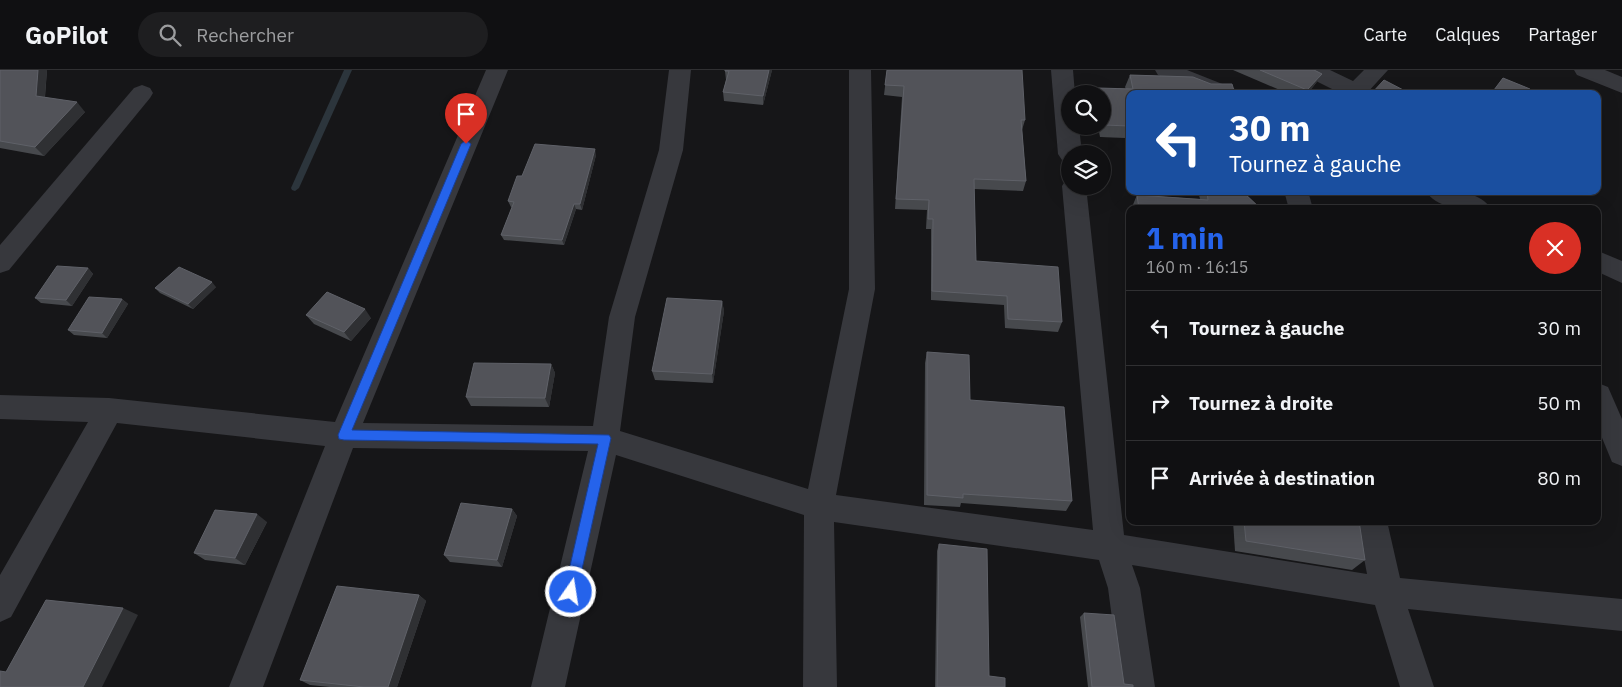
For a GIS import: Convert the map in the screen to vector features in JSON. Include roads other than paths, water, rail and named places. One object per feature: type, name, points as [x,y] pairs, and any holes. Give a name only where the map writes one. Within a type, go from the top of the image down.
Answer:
[{"type":"street","points":[[246,687],[344,435],[497,70]]},
{"type":"street","points":[[548,687],[605,438],[622,317],[671,150],[680,70]]},
{"type":"street","points":[[820,687],[819,506],[862,288],[860,70]]},
{"type":"street","points":[[1062,70],[1069,145]]},
{"type":"street","points":[[1166,70],[1217,90]]},
{"type":"street","points":[[1312,70],[1350,90]]},
{"type":"street","points":[[1356,90],[1377,70]]},
{"type":"street","points":[[1585,70],[1622,86]]},
{"type":"street","points":[[0,263],[142,93]]},
{"type":"street","points":[[1075,195],[1110,547],[1124,588],[1138,687]]},
{"type":"street","points":[[1447,195],[1470,205]]},
{"type":"street","points":[[1601,262],[1622,273]]},
{"type":"street","points":[[1601,402],[1622,452]]},
{"type":"street","points":[[0,407],[109,410],[344,435],[605,438],[819,506],[1110,547],[1387,592],[1622,615]]},
{"type":"street","points":[[0,606],[109,410]]},
{"type":"street","points":[[1373,525],[1387,592],[1417,687]]},
{"type":"waterway","points":[[295,188],[348,70]]}]
